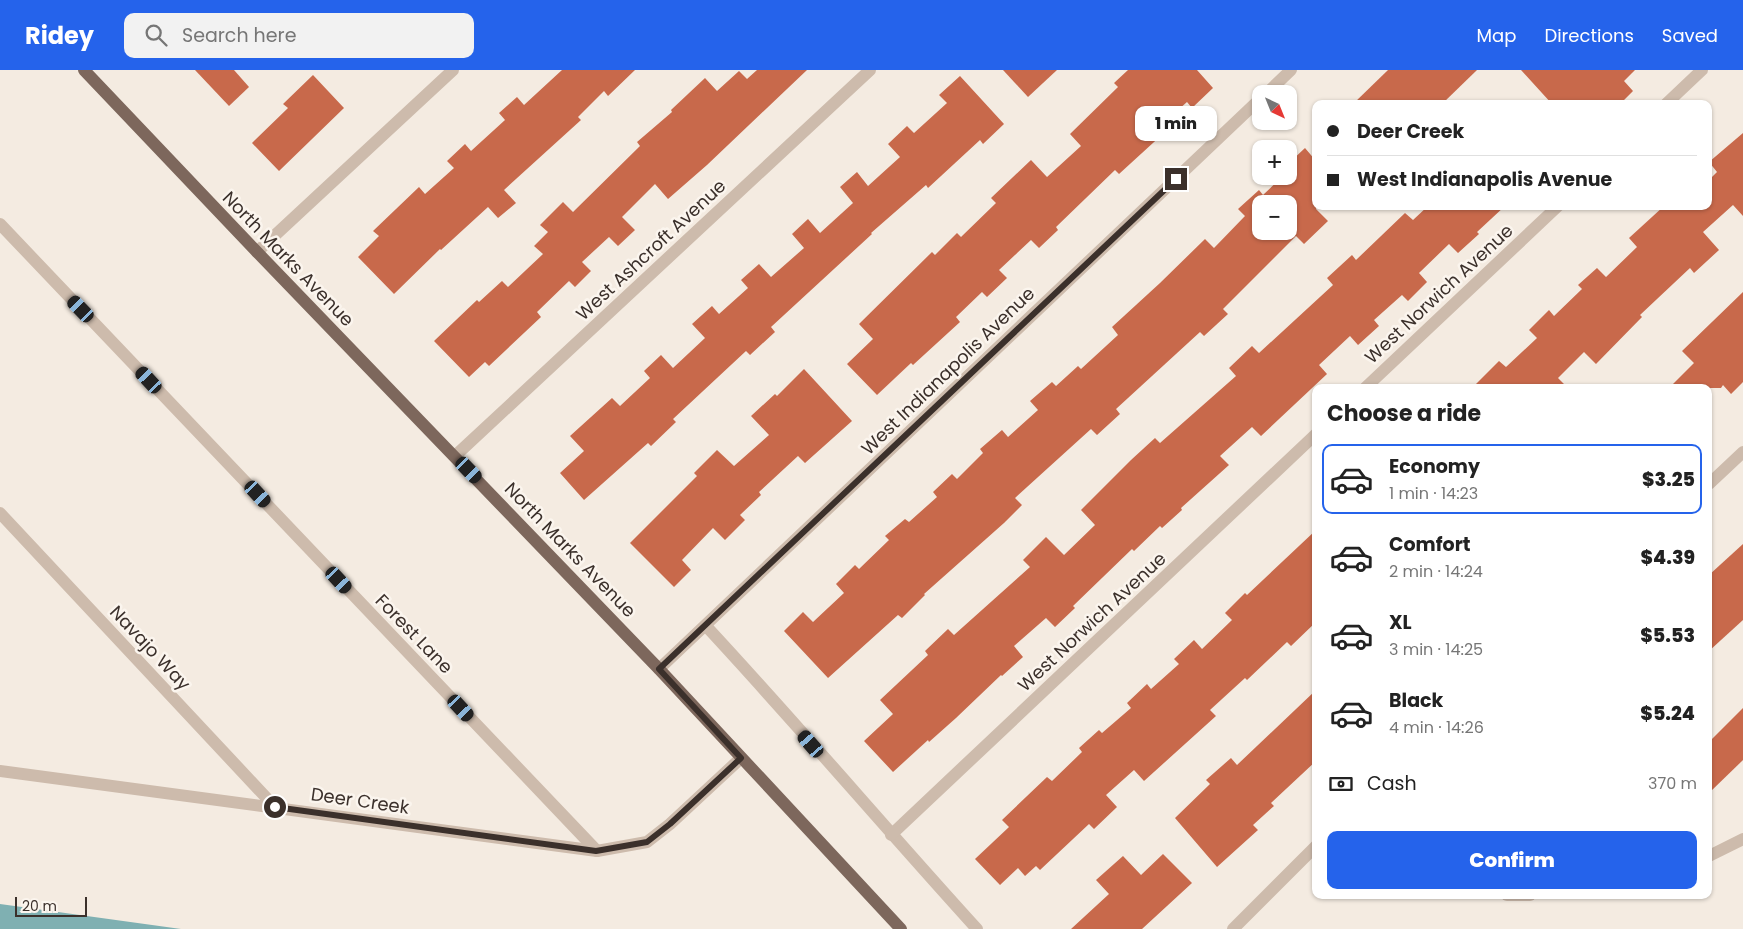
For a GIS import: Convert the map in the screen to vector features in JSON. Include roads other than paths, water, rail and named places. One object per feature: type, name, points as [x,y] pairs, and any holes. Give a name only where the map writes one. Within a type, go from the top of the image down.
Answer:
[{"type":"main road","name":"North Marks Avenue","points":[[84,70],[256,252],[659,669],[901,929]]},
{"type":"street","points":[[256,252],[454,70]]},
{"type":"street","name":"West Ashcroft Avenue","points":[[455,456],[870,70]]},
{"type":"street","points":[[1275,85],[1291,70]]},
{"type":"street","points":[[1670,100],[1702,70]]},
{"type":"street","name":"West Indianapolis Avenue","points":[[659,669],[1252,107]]},
{"type":"street","name":"West Norwich Avenue","points":[[1370,384],[1554,210]]},
{"type":"street","name":"Forest Lane","points":[[0,224],[596,851]]},
{"type":"street","name":"West Norwich Avenue","points":[[891,835],[1312,438]]},
{"type":"street","points":[[1712,481],[1743,452]]},
{"type":"street","name":"Navajo Way","points":[[0,513],[275,807]]},
{"type":"street","points":[[706,626],[976,929]]},
{"type":"street","name":"Deer Creek","points":[[0,771],[596,851],[647,842],[670,824],[741,758]]},
{"type":"street","points":[[1712,854],[1743,839]]},
{"type":"street","points":[[1232,929],[1312,850]]},
{"type":"water","points":[[0,904],[181,929],[0,929]]}]
